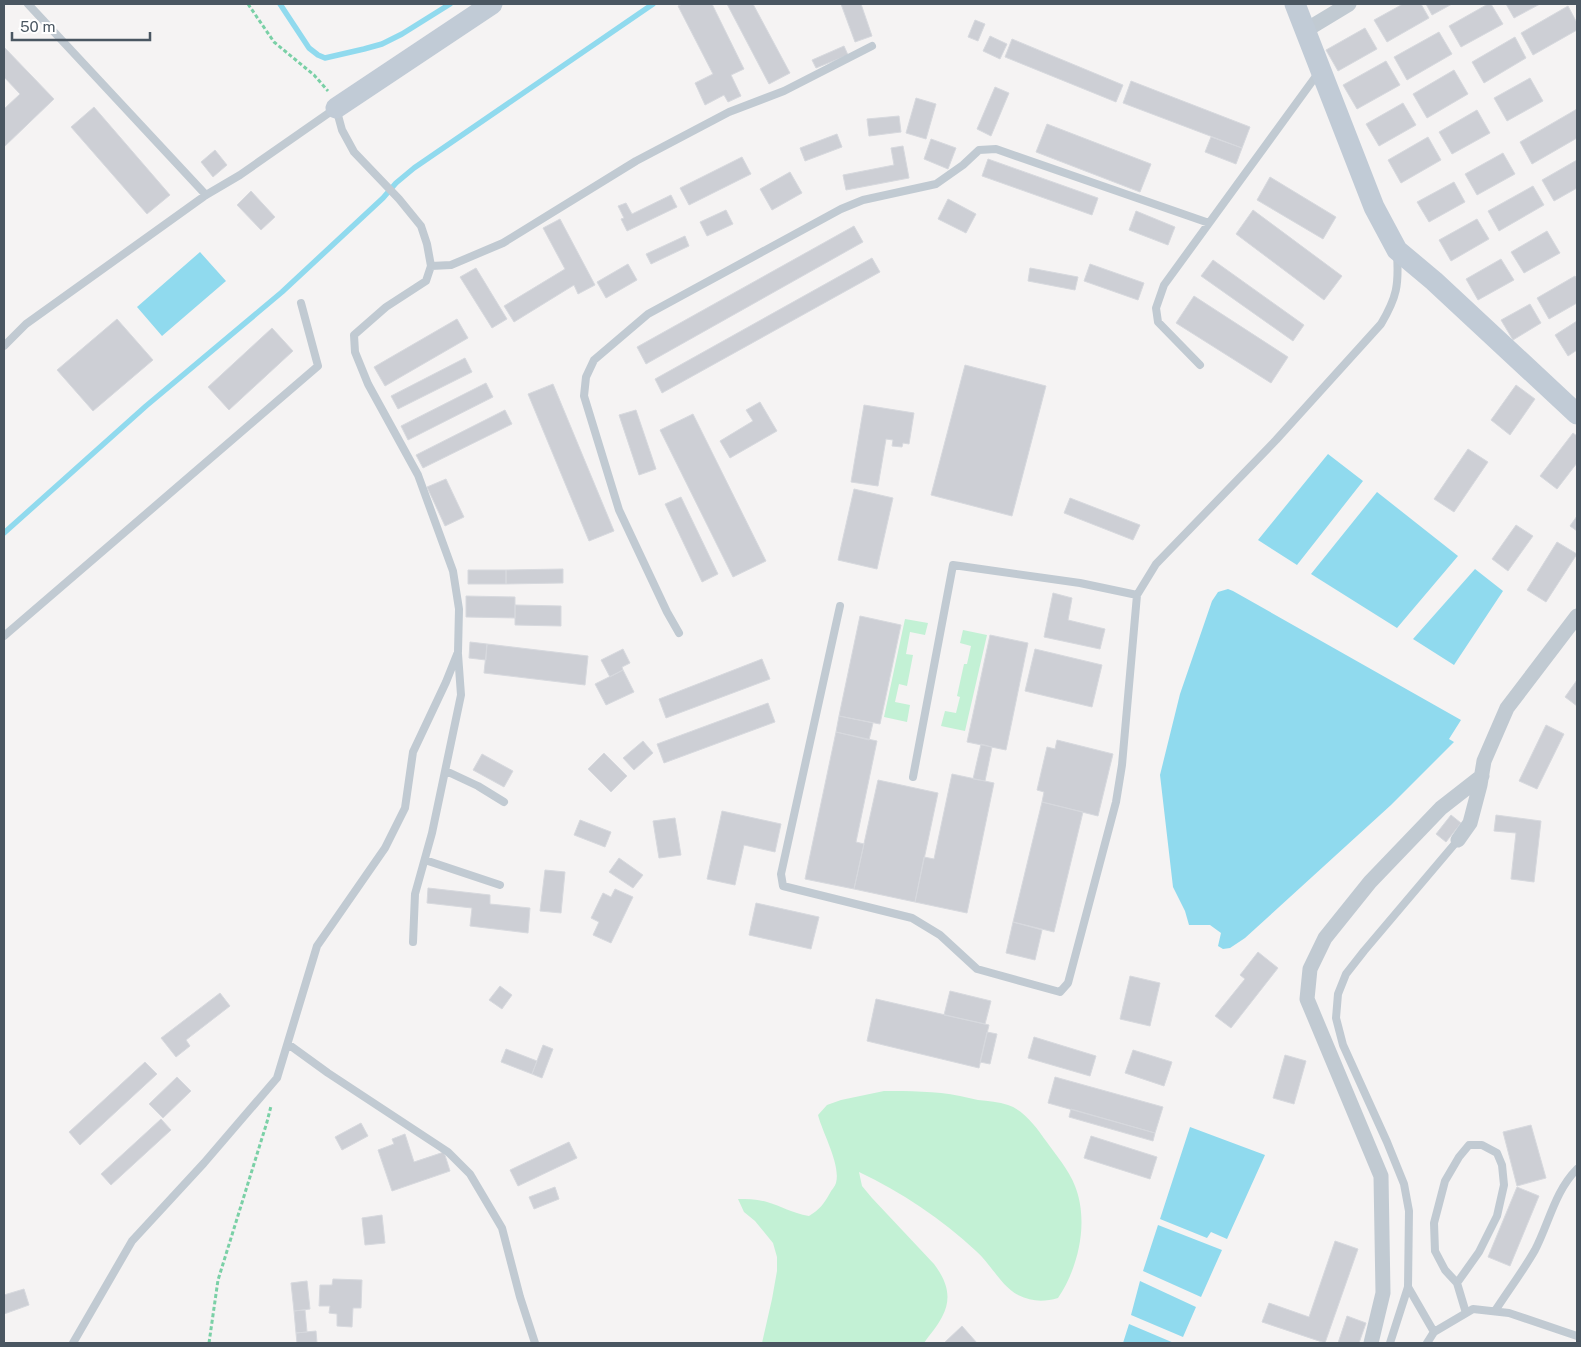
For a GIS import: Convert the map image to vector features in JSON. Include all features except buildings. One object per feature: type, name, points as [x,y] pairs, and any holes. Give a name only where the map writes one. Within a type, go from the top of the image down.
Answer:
[{"type":"street","points":[[336,108],[492,4]]},
{"type":"street","points":[[1295,4],[1374,207],[1397,250],[1434,281],[1577,414]]},
{"type":"street","points":[[1306,30],[1349,4]]},
{"type":"street","points":[[1458,840],[1470,822],[1484,761],[1507,708],[1577,616]]},
{"type":"street","points":[[1370,1343],[1383,1293],[1382,1176],[1306,999],[1310,970],[1324,938],[1370,882],[1442,808],[1482,776]]},
{"type":"lane","points":[[28,4],[206,195]]},
{"type":"lane","points":[[430,266],[451,265],[503,243],[636,161],[729,112],[784,90],[872,46]]},
{"type":"lane","points":[[1200,365],[1158,322],[1156,308],[1164,285],[1320,70]]},
{"type":"lane","points":[[4,346],[26,324],[206,195],[240,175],[336,108],[342,130],[354,152],[399,199],[421,226],[427,244],[430,266],[426,281],[386,307],[354,335],[355,352],[368,384],[418,476],[453,571],[459,609],[458,652],[461,695],[446,770],[415,894],[412,942]]},
{"type":"lane","points":[[679,633],[667,612],[619,510],[584,396],[586,376],[594,360],[648,314],[841,209],[863,200],[936,184],[963,165],[978,150],[996,149],[1208,223]]},
{"type":"lane","points":[[840,606],[781,874],[783,886],[912,918],[940,935],[977,969],[1060,992],[1068,983],[1116,802],[1122,765],[1138,595],[1156,564],[1276,440],[1381,324],[1390,310],[1396,294],[1398,276],[1397,250]]},
{"type":"lane","points":[[4,636],[318,366],[301,304]]},
{"type":"lane","points":[[913,777],[953,565],[1080,583],[1138,595]]},
{"type":"lane","points":[[73,1343],[132,1241],[204,1164],[277,1078],[317,946],[385,848],[405,808],[413,752],[458,652]]},
{"type":"lane","points":[[446,770],[504,802]]},
{"type":"lane","points":[[1390,1343],[1408,1287],[1409,1210],[1404,1184],[1343,1045],[1336,1018],[1338,994],[1346,974],[1458,840]]},
{"type":"lane","points":[[425,860],[500,885]]},
{"type":"lane","points":[[288,1044],[448,1152],[470,1174],[502,1228],[520,1297],[536,1343]]},
{"type":"lane","points":[[1457,1283],[1480,1252],[1497,1216],[1504,1185],[1502,1165],[1497,1153],[1482,1145],[1469,1145],[1459,1157],[1445,1181],[1434,1223],[1435,1250],[1445,1270],[1457,1283],[1466,1313]]},
{"type":"lane","points":[[1495,1311],[1534,1252],[1563,1188],[1577,1168]]},
{"type":"lane","points":[[1408,1287],[1434,1332]]},
{"type":"lane","points":[[1427,1343],[1434,1332],[1473,1309],[1509,1313],[1577,1336]]},
{"type":"path","points":[[248,4],[274,42],[326,87],[336,108]]},
{"type":"path","points":[[209,1343],[218,1280],[267,1122],[277,1078]]},
{"type":"green space","points":[[905,619],[928,623],[925,635],[910,632],[906,654],[913,655],[907,686],[899,684],[895,702],[910,705],[907,722],[884,717]]},
{"type":"green space","points":[[963,630],[987,635],[965,731],[941,726],[945,711],[956,713],[960,697],[957,696],[964,664],[967,664],[971,646],[960,643]]},
{"type":"green space","points":[[884,1091],[941,1093],[1001,1103],[1014,1107],[1030,1120],[1066,1168],[1075,1186],[1079,1200],[1081,1214],[1080,1244],[1065,1286],[1058,1298],[1043,1301],[1018,1295],[1006,1286],[981,1256],[963,1239],[935,1217],[906,1197],[859,1172],[862,1186],[934,1264],[942,1276],[947,1289],[947,1303],[940,1321],[924,1343],[762,1343],[777,1271],[777,1257],[773,1243],[755,1221],[744,1212],[738,1199],[763,1201],[809,1216],[819,1209],[835,1186],[837,1176],[834,1159],[818,1115],[827,1105],[841,1100]]},
{"type":"water","points":[[200,252],[226,281],[162,336],[137,307]]},
{"type":"water","points":[[1328,454],[1363,481],[1297,565],[1258,540]]},
{"type":"water","points":[[1377,492],[1458,556],[1397,628],[1311,574]]},
{"type":"water","points":[[1475,569],[1503,591],[1454,665],[1413,639]]},
{"type":"water","points":[[1228,589],[1461,720],[1449,739],[1454,742],[1391,805],[1245,938],[1230,948],[1223,949],[1218,946],[1221,933],[1210,925],[1189,925],[1185,911],[1173,887],[1160,775],[1180,694],[1212,601],[1218,592]]},
{"type":"water","points":[[1190,1127],[1265,1155],[1227,1239],[1211,1232],[1207,1238],[1160,1219]]},
{"type":"water","points":[[1158,1225],[1222,1250],[1201,1297],[1143,1271]]},
{"type":"water","points":[[1140,1281],[1196,1307],[1183,1337],[1131,1315]]},
{"type":"water","points":[[1129,1324],[1174,1343],[1123,1343]]},
{"type":"waterway","points":[[280,4],[309,48],[325,58],[382,44],[402,34],[450,4]]},
{"type":"waterway","points":[[4,533],[146,406],[282,292],[414,168],[653,4]]}]
